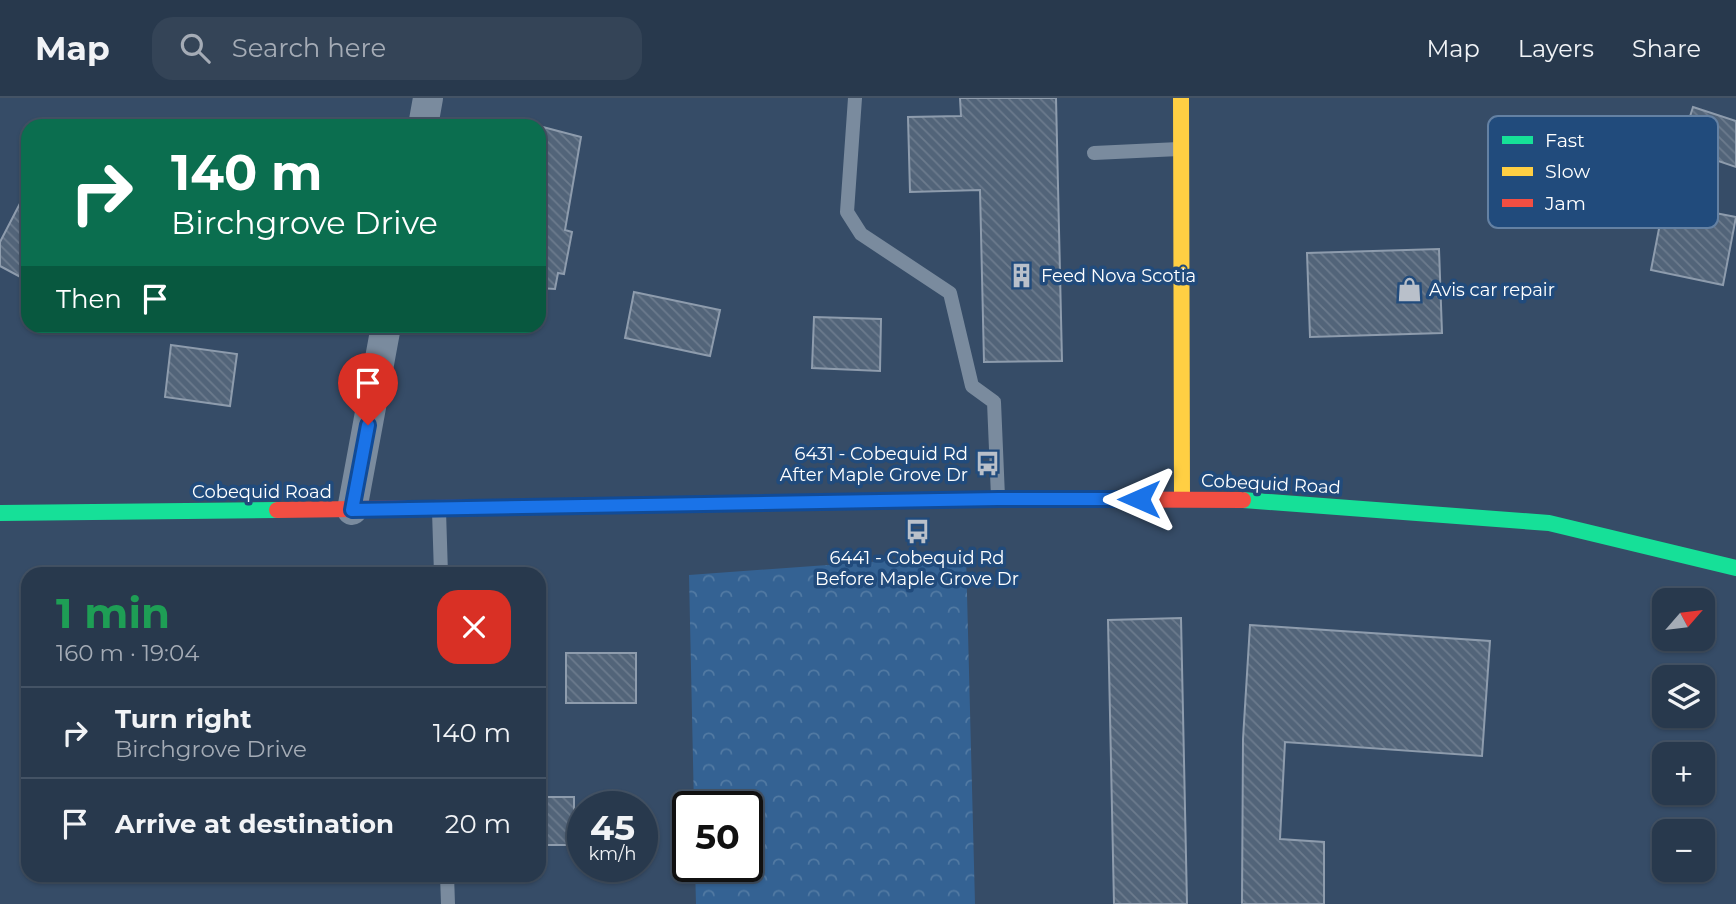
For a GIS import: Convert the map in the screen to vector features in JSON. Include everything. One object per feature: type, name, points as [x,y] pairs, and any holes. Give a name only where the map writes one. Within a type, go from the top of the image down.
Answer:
[{"type":"main road","points":[[1181,98],[1182,499]]},
{"type":"main road","name":"Cobequid Road","points":[[0,513],[439,509],[998,499],[1254,500],[1549,523],[1736,568]]},
{"type":"street","points":[[424,119],[428,98]]},
{"type":"street","points":[[352,510],[385,333]]},
{"type":"lane","points":[[855,98],[847,212],[861,234],[950,293],[972,386],[994,402],[998,499]]},
{"type":"lane","points":[[1094,153],[1181,149]]},
{"type":"lane","points":[[439,509],[440,567]]},
{"type":"lane","points":[[447,882],[448,904]]},
{"type":"green space","points":[[966,555],[975,904],[696,904],[695,882],[763,882],[763,791],[694,791],[689,575]]},
{"type":"building","name":"Feed Nova Scotia","points":[[960,98],[1056,98],[1062,361],[984,362],[980,190],[910,192],[908,117],[961,116]]},
{"type":"building","points":[[1693,107],[1736,121],[1736,167],[1718,161],[1718,116],[1690,116]]},
{"type":"building","points":[[546,128],[581,137],[565,230],[572,232],[564,274],[558,273],[555,289],[546,288]]},
{"type":"building","points":[[21,202],[21,277],[0,266],[0,242]]},
{"type":"building","points":[[1718,214],[1736,217],[1723,285],[1651,270],[1659,228],[1718,228]]},
{"type":"building","points":[[1439,249],[1442,333],[1310,337],[1307,253]]},
{"type":"building","points":[[634,292],[720,310],[710,356],[625,338]]},
{"type":"building","points":[[814,317],[881,319],[880,371],[812,368]]},
{"type":"building","points":[[171,345],[237,354],[230,406],[165,397]]},
{"type":"building","points":[[1181,618],[1187,904],[1114,904],[1108,620]]},
{"type":"building","points":[[1250,625],[1490,641],[1482,756],[1285,742],[1280,839],[1324,842],[1324,904],[1242,904],[1243,739]]},
{"type":"building","points":[[566,653],[636,653],[636,703],[566,703]]},
{"type":"building","points":[[546,797],[567,797],[567,845],[546,845]]},
{"type":"traffic: fast","points":[[1243,500],[1549,523],[1736,568]]},
{"type":"traffic: fast","points":[[0,513],[277,510]]},
{"type":"traffic: slow","points":[[1181,98],[1182,499]]},
{"type":"traffic: slow","points":[[588,506],[867,501]]},
{"type":"traffic: jam","points":[[867,501],[1243,500]]},
{"type":"traffic: jam","points":[[277,510],[588,506]]},
{"type":"place","name":"Feed Nova Scotia","points":[[1021,276]]},
{"type":"place","name":"Avis car repair","points":[[1409,290]]},
{"type":"place","name":"6431 - Cobequid Rd After Maple Grove Dr","points":[[988,464]]},
{"type":"place","name":"6441 - Cobequid Rd Before Maple Grove Dr","points":[[917,531]]},
{"type":"route","points":[[368,425],[352,510],[1139,499]]}]
